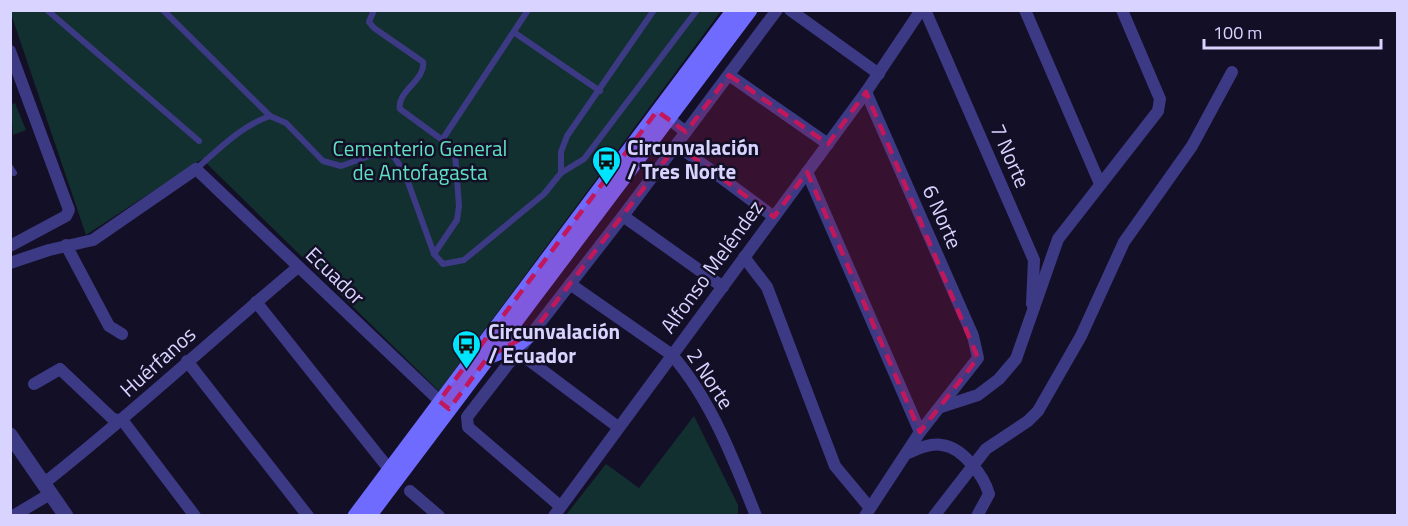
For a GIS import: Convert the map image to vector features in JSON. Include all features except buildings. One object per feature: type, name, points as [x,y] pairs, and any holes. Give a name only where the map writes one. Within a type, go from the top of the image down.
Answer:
[{"type":"main road","points":[[355,516],[389,469],[488,357],[663,115],[734,10]]},
{"type":"main road","points":[[369,516],[444,405],[663,115],[750,10]]},
{"type":"main road","points":[[488,357],[514,346],[532,333]]},
{"type":"street","points":[[557,511],[468,427],[466,421],[468,414],[623,216],[777,10]]},
{"type":"street","points":[[790,10],[879,74]]},
{"type":"street","name":"Alfonso Meléndez","points":[[557,511],[866,92],[923,10]]},
{"type":"street","name":"7 Norte","points":[[923,10],[1034,260],[1030,323]]},
{"type":"street","points":[[1025,10],[1101,184]]},
{"type":"street","points":[[744,257],[766,287],[835,466],[866,513],[920,432],[941,407],[978,395],[999,379],[1016,359],[1058,239],[1158,111],[1160,99],[1122,10]]},
{"type":"street","points":[[10,51],[69,210],[66,216],[10,246]]},
{"type":"street","points":[[934,516],[986,449],[1028,422],[1038,411],[1081,336],[1124,242],[1192,146],[1232,72]]},
{"type":"street","points":[[729,75],[828,144]]},
{"type":"street","name":"6 Norte","points":[[866,92],[973,336],[978,358],[941,407]]},
{"type":"street","points":[[663,115],[686,132]]},
{"type":"street","points":[[677,145],[774,217]]},
{"type":"street","points":[[10,264],[66,245],[93,240],[196,169]]},
{"type":"street","name":"Ecuador","points":[[196,169],[444,405]]},
{"type":"street","points":[[807,172],[920,432]]},
{"type":"street","points":[[623,216],[723,287]]},
{"type":"street","points":[[66,245],[109,326],[122,334]]},
{"type":"street","name":"Huérfanos","points":[[13,516],[47,489],[187,362],[298,267]]},
{"type":"street","name":"2 Norte","points":[[570,284],[672,355],[700,393],[752,512]]},
{"type":"street","points":[[256,303],[389,469]]},
{"type":"street","points":[[518,352],[618,427]]},
{"type":"street","points":[[187,362],[308,516]]},
{"type":"street","points":[[34,384],[60,369],[113,418],[123,421],[195,516]]},
{"type":"street","points":[[10,435],[66,516]]},
{"type":"street","points":[[906,454],[930,445],[942,444],[952,448],[984,480],[989,494],[977,516]]},
{"type":"street","points":[[410,491],[439,516]]},
{"type":"lane","points":[[47,10],[199,141]]},
{"type":"lane","points":[[163,10],[270,116],[286,123],[323,161],[341,166],[381,153],[394,158],[404,171],[434,254],[443,264],[464,260],[544,194],[561,173],[584,159],[697,10]]},
{"type":"lane","points":[[374,10],[369,22],[374,28],[423,62],[422,70],[400,102],[400,109],[452,147],[455,153],[459,206],[457,220],[434,254]]},
{"type":"lane","points":[[442,140],[515,33],[528,10]]},
{"type":"lane","points":[[561,173],[561,153],[567,136],[654,10]]},
{"type":"lane","points":[[515,33],[600,91]]},
{"type":"lane","points":[[196,169],[236,134],[255,121],[270,116]]},
{"type":"highlighted area","points":[[729,75],[828,144],[866,92],[978,358],[920,432],[807,172],[774,217],[677,145],[532,333],[488,357],[449,409],[439,401],[657,111],[686,132]]},
{"type":"green space","name":"Cementerio General de Antofagasta","points":[[10,11],[721,11],[439,391],[202,159],[86,235]]},
{"type":"green space","points":[[15,103],[26,130],[13,135],[11,105]]},
{"type":"green space","points":[[694,416],[738,505],[738,515],[566,515],[606,464],[639,488]]},
{"type":"place","name":"Circunvalación / Tres Norte","points":[[606,186]]},
{"type":"place","name":"Circunvalación / Ecuador","points":[[467,370]]}]
